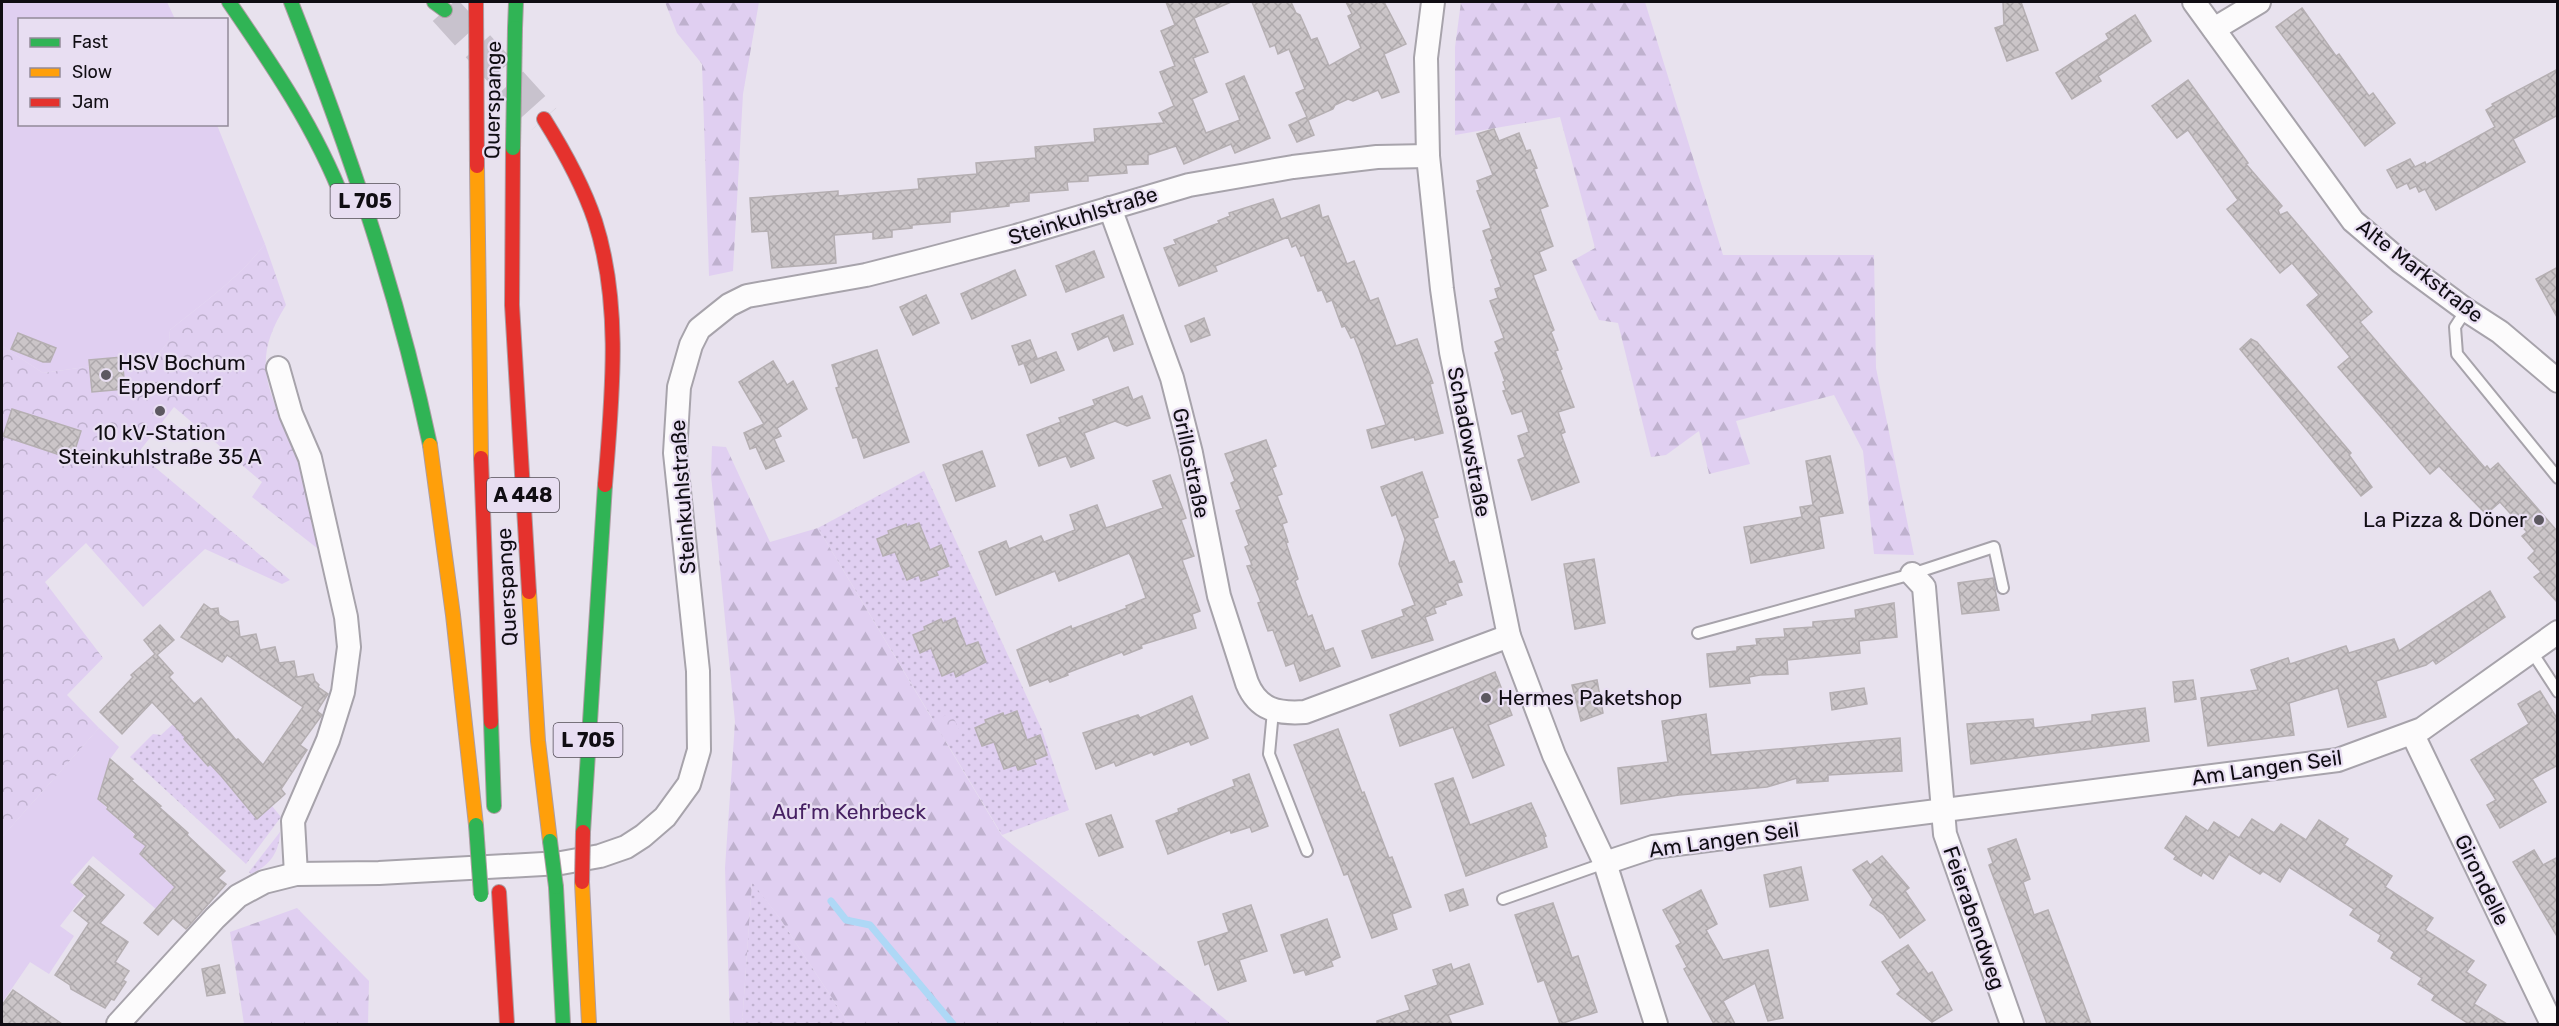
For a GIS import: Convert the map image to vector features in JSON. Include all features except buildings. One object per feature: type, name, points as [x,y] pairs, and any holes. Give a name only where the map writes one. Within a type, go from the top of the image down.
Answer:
[{"type":"highway","points":[[229,2],[295,99],[318,139],[350,218]]},
{"type":"highway","name":"L 705","points":[[291,2],[341,130],[380,245],[422,407],[432,459],[456,632],[476,825],[481,901]]},
{"type":"highway","name":"Querspange","points":[[476,2],[479,408],[495,822]]},
{"type":"highway","name":"Querspange","points":[[516,2],[512,305],[538,741],[556,887],[563,1024]]},
{"type":"highway","name":"L 705","points":[[544,119],[572,164],[597,228],[604,256],[611,314],[607,464],[583,832],[582,882],[589,1024]]},
{"type":"highway","points":[[394,356],[422,407]]},
{"type":"highway","points":[[497,857],[507,1024]]},
{"type":"street","name":"Schadowstraße","points":[[1433,2],[1426,58],[1428,156],[1451,352],[1509,636],[1554,755],[1605,863]]},
{"type":"street","name":"Alte Markstraße","points":[[2194,2],[2353,221],[2402,262],[2499,332],[2558,381]]},
{"type":"street","points":[[2214,29],[2259,2]]},
{"type":"street","name":"Steinkuhlstraße","points":[[118,1024],[194,939],[238,896],[264,882],[296,874],[379,873],[561,863],[600,856],[626,846],[643,836],[677,803],[689,784],[699,750],[700,709],[675,453],[679,387],[691,345],[699,329],[729,305],[747,296],[866,275],[1016,236],[1189,185],[1229,177],[1377,157],[1428,156]]},
{"type":"street","name":"Grillostraße","points":[[1110,208],[1172,378],[1191,453],[1212,567],[1235,651],[1252,694],[1260,704],[1273,711]]},
{"type":"street","points":[[278,368],[291,414],[310,458],[346,617],[349,647],[343,692],[328,740],[293,821],[296,874]]},
{"type":"street","points":[[1912,574],[1924,587],[1942,810]]},
{"type":"street","name":"Am Langen Seil","points":[[1605,863],[1653,848],[2338,760],[2413,735],[2558,632]]},
{"type":"street","points":[[1273,711],[1305,712],[1509,636]]},
{"type":"street","name":"Girondelle","points":[[2413,735],[2552,1013]]},
{"type":"street","name":"Feierabendweg","points":[[1942,810],[1945,834],[2012,1024]]},
{"type":"street","points":[[1605,863],[1656,1024]]},
{"type":"lane","points":[[2466,310],[2455,327],[2457,354],[2558,478]]},
{"type":"lane","points":[[1698,633],[1912,574],[1994,547],[2003,588]]},
{"type":"lane","points":[[2532,652],[2558,692]]},
{"type":"lane","points":[[1273,711],[1269,754],[1307,851]]},
{"type":"lane","points":[[1503,899],[1605,863]]},
{"type":"green space","points":[[2,2],[167,2],[175,18],[18,18],[18,126],[217,126],[265,244],[232,279],[170,330],[169,341],[156,357],[43,373],[2,346]]},
{"type":"green space","points":[[665,2],[759,2],[743,94],[733,271],[709,276],[702,64],[677,33]]},
{"type":"green space","points":[[1461,2],[1645,2],[1723,255],[1874,255],[1876,368],[1914,555],[1874,554],[1863,451],[1834,395],[1736,421],[1750,464],[1709,474],[1699,431],[1666,455],[1651,457],[1618,323],[1599,320],[1572,261],[1595,248],[1560,117],[1455,135],[1455,47]]},
{"type":"green space","points":[[265,244],[286,305],[277,321],[267,350],[267,377],[270,391],[300,461],[322,552],[252,497],[262,482],[174,407],[138,453],[290,580],[282,584],[205,549],[143,607],[86,543],[45,582],[103,658],[67,695],[99,728],[2,837],[2,346],[43,373],[156,357],[169,341],[170,330],[232,279]]},
{"type":"green space","name":"Auf'm Kehrbeck","points":[[712,446],[726,447],[770,542],[818,528],[1002,836],[1231,1024],[849,1024],[781,920],[752,882],[742,1024],[730,1024],[725,868],[735,722],[711,475]]},
{"type":"green space","points":[[924,471],[1042,730],[1069,810],[1002,835],[818,528]]},
{"type":"green space","points":[[951,713],[962,735],[946,742],[933,721]]},
{"type":"green space","points":[[173,724],[257,819],[272,806],[281,817],[246,864],[130,757],[153,734],[161,735]]},
{"type":"green space","points":[[99,728],[119,747],[110,759],[98,799],[146,846],[140,854],[171,871],[165,879],[171,884],[178,877],[187,885],[156,909],[93,856],[70,882],[84,895],[60,926],[74,936],[49,974],[30,962],[2,1003],[2,837]]},
{"type":"green space","points":[[280,832],[278,846],[272,858],[251,874],[249,872]]},
{"type":"green space","points":[[752,881],[781,920],[849,1024],[742,1024]]},
{"type":"green space","points":[[297,908],[369,981],[368,1024],[244,1024],[230,932]]},
{"type":"waterway","points":[[831,901],[846,920],[870,925],[953,1024]]},
{"type":"tunnel","points":[[445,10],[544,119]]},
{"type":"traffic: fast","points":[[229,2],[307,124],[344,202]]},
{"type":"traffic: fast","points":[[291,2],[370,221],[403,332],[430,445]]},
{"type":"traffic: fast","points":[[434,2],[445,10]]},
{"type":"traffic: fast","points":[[515,28],[516,2]]},
{"type":"traffic: fast","points":[[513,148],[515,28]]},
{"type":"traffic: fast","points":[[583,832],[605,485]]},
{"type":"traffic: fast","points":[[491,722],[494,806]]},
{"type":"traffic: fast","points":[[476,825],[481,895]]},
{"type":"traffic: fast","points":[[550,841],[556,887]]},
{"type":"traffic: fast","points":[[556,887],[563,1024]]},
{"type":"traffic: slow","points":[[477,166],[481,458]]},
{"type":"traffic: slow","points":[[430,445],[453,615],[476,825]]},
{"type":"traffic: slow","points":[[529,592],[538,741],[550,841]]},
{"type":"traffic: slow","points":[[582,882],[589,1024]]},
{"type":"traffic: jam","points":[[476,2],[477,166]]},
{"type":"traffic: jam","points":[[544,119],[585,194],[595,221],[609,285],[613,352],[605,485]]},
{"type":"traffic: jam","points":[[513,148],[512,305],[529,592]]},
{"type":"traffic: jam","points":[[481,458],[491,722]]},
{"type":"traffic: jam","points":[[582,882],[583,832]]},
{"type":"traffic: jam","points":[[499,892],[507,1024]]},
{"type":"place","name":"HSV Bochum Eppendorf","points":[[106,375]]},
{"type":"place","name":"10 kV-Station Steinkuhlstraße 35 A","points":[[160,411]]},
{"type":"place","name":"La Pizza & Döner","points":[[2539,520]]},
{"type":"place","name":"Hermes Paketshop","points":[[1486,698]]}]
